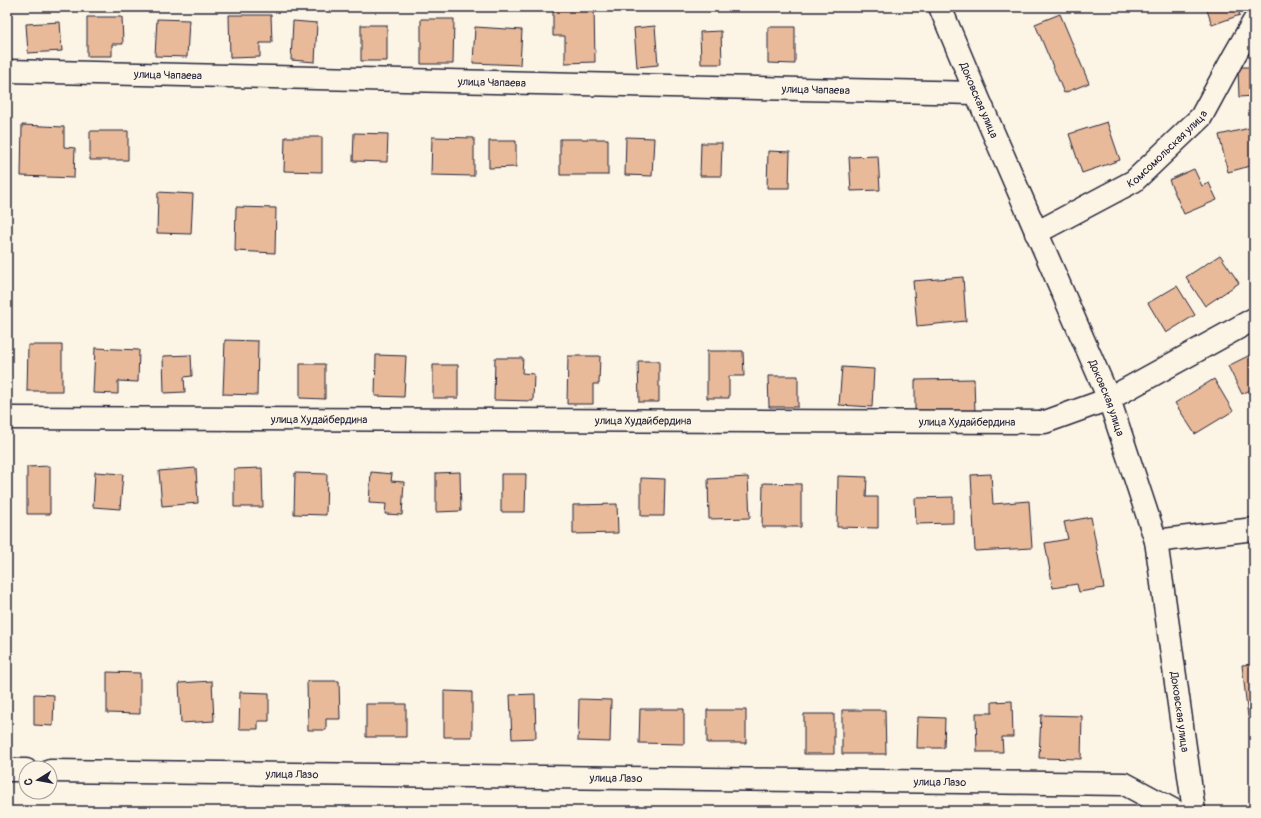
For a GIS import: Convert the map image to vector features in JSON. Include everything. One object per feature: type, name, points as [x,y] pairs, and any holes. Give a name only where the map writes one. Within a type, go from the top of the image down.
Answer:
[{"type":"street","name":"Доковская улица","points":[[940,7],[1036,233],[1109,399],[1156,541],[1194,811]]},
{"type":"street","name":"Комсомольская улица","points":[[1036,233],[1134,181],[1201,117],[1254,21]]},
{"type":"street","name":"улица Чапаева","points":[[7,71],[976,93]]},
{"type":"street","name":"улица Худайбердина","points":[[7,418],[1046,422],[1109,399],[1254,319]]},
{"type":"street","points":[[1156,541],[1254,529]]},
{"type":"street","points":[[7,770],[18,770]]},
{"type":"street","name":"улица Лазо","points":[[58,771],[1125,784],[1175,811]]},
{"type":"building","points":[[553,7],[594,7],[595,62],[565,63],[565,36],[553,36]]},
{"type":"building","points":[[1206,7],[1237,7],[1240,15],[1212,25]]},
{"type":"building","points":[[1060,14],[1089,83],[1064,93],[1035,24]]},
{"type":"building","points":[[229,15],[271,15],[272,43],[260,43],[260,57],[230,58]]},
{"type":"building","points":[[87,17],[122,17],[123,44],[112,44],[112,56],[87,56]]},
{"type":"building","points":[[157,19],[189,20],[187,57],[155,56]]},
{"type":"building","points":[[421,19],[454,19],[453,64],[421,64]]},
{"type":"building","points":[[293,21],[317,23],[315,62],[291,60]]},
{"type":"building","points":[[60,22],[62,51],[28,53],[26,24]]},
{"type":"building","points":[[361,25],[387,25],[387,61],[361,61]]},
{"type":"building","points":[[655,26],[658,65],[637,67],[634,28]]},
{"type":"building","points":[[475,27],[522,30],[520,65],[473,63]]},
{"type":"building","points":[[768,27],[795,27],[795,64],[768,63]]},
{"type":"building","points":[[721,31],[722,64],[701,64],[700,32]]},
{"type":"building","points":[[1238,67],[1254,67],[1254,96],[1239,97]]},
{"type":"building","points":[[1107,122],[1120,160],[1082,173],[1069,134]]},
{"type":"building","points":[[22,125],[64,127],[64,147],[75,148],[74,178],[21,176]]},
{"type":"building","points":[[1254,127],[1254,165],[1228,172],[1219,135]]},
{"type":"building","points":[[90,131],[128,131],[128,160],[90,160]]},
{"type":"building","points":[[354,133],[388,134],[387,162],[353,161]]},
{"type":"building","points":[[285,137],[322,137],[322,172],[284,171]]},
{"type":"building","points":[[432,137],[474,138],[474,176],[431,175]]},
{"type":"building","points":[[626,137],[654,138],[652,176],[625,175]]},
{"type":"building","points":[[560,139],[608,139],[608,175],[560,175]]},
{"type":"building","points":[[489,141],[516,141],[516,167],[489,168]]},
{"type":"building","points":[[701,143],[722,143],[721,176],[700,176]]},
{"type":"building","points":[[768,151],[790,152],[789,188],[767,188]]},
{"type":"building","points":[[878,156],[880,190],[851,191],[849,157]]},
{"type":"building","points":[[1194,169],[1202,186],[1209,183],[1217,200],[1184,214],[1169,180]]},
{"type":"building","points":[[158,192],[193,194],[191,234],[157,233]]},
{"type":"building","points":[[236,207],[276,208],[275,253],[235,251]]},
{"type":"building","points":[[1220,255],[1239,283],[1205,306],[1186,277]]},
{"type":"building","points":[[963,277],[966,321],[917,326],[913,281]]},
{"type":"building","points":[[1177,286],[1195,315],[1166,333],[1148,303]]},
{"type":"building","points":[[225,340],[258,341],[257,395],[223,394]]},
{"type":"building","points":[[28,345],[62,345],[62,391],[27,391]]},
{"type":"building","points":[[95,348],[139,350],[138,382],[118,381],[118,394],[93,393]]},
{"type":"building","points":[[707,351],[743,351],[744,376],[729,376],[729,398],[707,398]]},
{"type":"building","points":[[1254,353],[1254,388],[1242,394],[1228,366]]},
{"type":"building","points":[[191,355],[192,376],[184,377],[185,392],[164,393],[163,356]]},
{"type":"building","points":[[376,355],[406,356],[404,397],[375,396]]},
{"type":"building","points":[[568,356],[600,356],[599,384],[593,384],[593,404],[567,404]]},
{"type":"building","points":[[495,358],[523,358],[522,373],[534,374],[533,401],[494,400]]},
{"type":"building","points":[[638,361],[659,361],[659,402],[639,402]]},
{"type":"building","points":[[300,364],[325,364],[325,399],[300,398]]},
{"type":"building","points":[[433,365],[458,365],[458,398],[433,398]]},
{"type":"building","points":[[842,367],[874,369],[872,407],[839,405]]},
{"type":"building","points":[[768,376],[798,376],[798,407],[769,407]]},
{"type":"building","points":[[974,379],[975,413],[915,414],[915,380]]},
{"type":"building","points":[[1214,379],[1233,411],[1195,434],[1175,403]]},
{"type":"building","points":[[50,466],[50,514],[27,514],[27,467]]},
{"type":"building","points":[[196,468],[198,503],[162,506],[159,471]]},
{"type":"building","points":[[262,468],[263,507],[234,507],[234,469]]},
{"type":"building","points":[[95,472],[123,474],[120,509],[93,507]]},
{"type":"building","points":[[371,472],[392,474],[391,481],[404,482],[402,515],[385,514],[386,504],[369,503]]},
{"type":"building","points":[[460,472],[461,511],[436,512],[436,473]]},
{"type":"building","points":[[295,473],[327,474],[326,515],[294,514]]},
{"type":"building","points":[[501,474],[526,474],[525,512],[501,512]]},
{"type":"building","points":[[991,474],[993,504],[1029,501],[1032,548],[975,551],[971,475]]},
{"type":"building","points":[[838,476],[867,477],[866,497],[878,497],[878,528],[837,527]]},
{"type":"building","points":[[748,477],[750,518],[709,519],[708,479]]},
{"type":"building","points":[[641,478],[665,479],[664,516],[641,516]]},
{"type":"building","points":[[763,483],[801,484],[801,527],[762,527]]},
{"type":"building","points":[[953,497],[953,523],[916,524],[915,498]]},
{"type":"building","points":[[617,504],[618,533],[573,534],[573,505]]},
{"type":"building","points":[[1091,517],[1104,588],[1079,592],[1077,584],[1053,588],[1045,543],[1068,539],[1064,522]]},
{"type":"building","points":[[1254,664],[1254,716],[1248,717],[1242,665]]},
{"type":"building","points":[[107,672],[140,673],[140,714],[107,713]]},
{"type":"building","points":[[212,681],[214,721],[181,723],[179,683]]},
{"type":"building","points":[[307,681],[339,681],[340,719],[326,719],[326,730],[308,730]]},
{"type":"building","points":[[444,691],[472,692],[472,737],[444,737]]},
{"type":"building","points":[[240,692],[269,693],[269,721],[258,721],[258,729],[239,729]]},
{"type":"building","points":[[34,694],[54,695],[53,726],[34,725]]},
{"type":"building","points":[[535,694],[536,738],[512,739],[510,695]]},
{"type":"building","points":[[579,699],[611,700],[610,742],[578,741]]},
{"type":"building","points":[[1012,701],[1013,737],[1002,737],[1003,752],[977,752],[976,713],[992,713],[992,702]]},
{"type":"building","points":[[366,704],[406,704],[406,737],[366,737]]},
{"type":"building","points":[[640,709],[684,709],[684,744],[639,743]]},
{"type":"building","points":[[707,710],[746,710],[746,743],[707,743]]},
{"type":"building","points":[[842,710],[885,710],[886,754],[842,754]]},
{"type":"building","points":[[804,714],[834,714],[834,754],[804,754]]},
{"type":"building","points":[[1041,715],[1082,716],[1081,759],[1039,758]]},
{"type":"building","points":[[918,717],[945,718],[944,748],[917,748]]},
{"type":"building","points":[[34,809],[58,810],[58,811],[33,811]]},
{"type":"building","points":[[172,809],[209,811],[172,811]]}]
